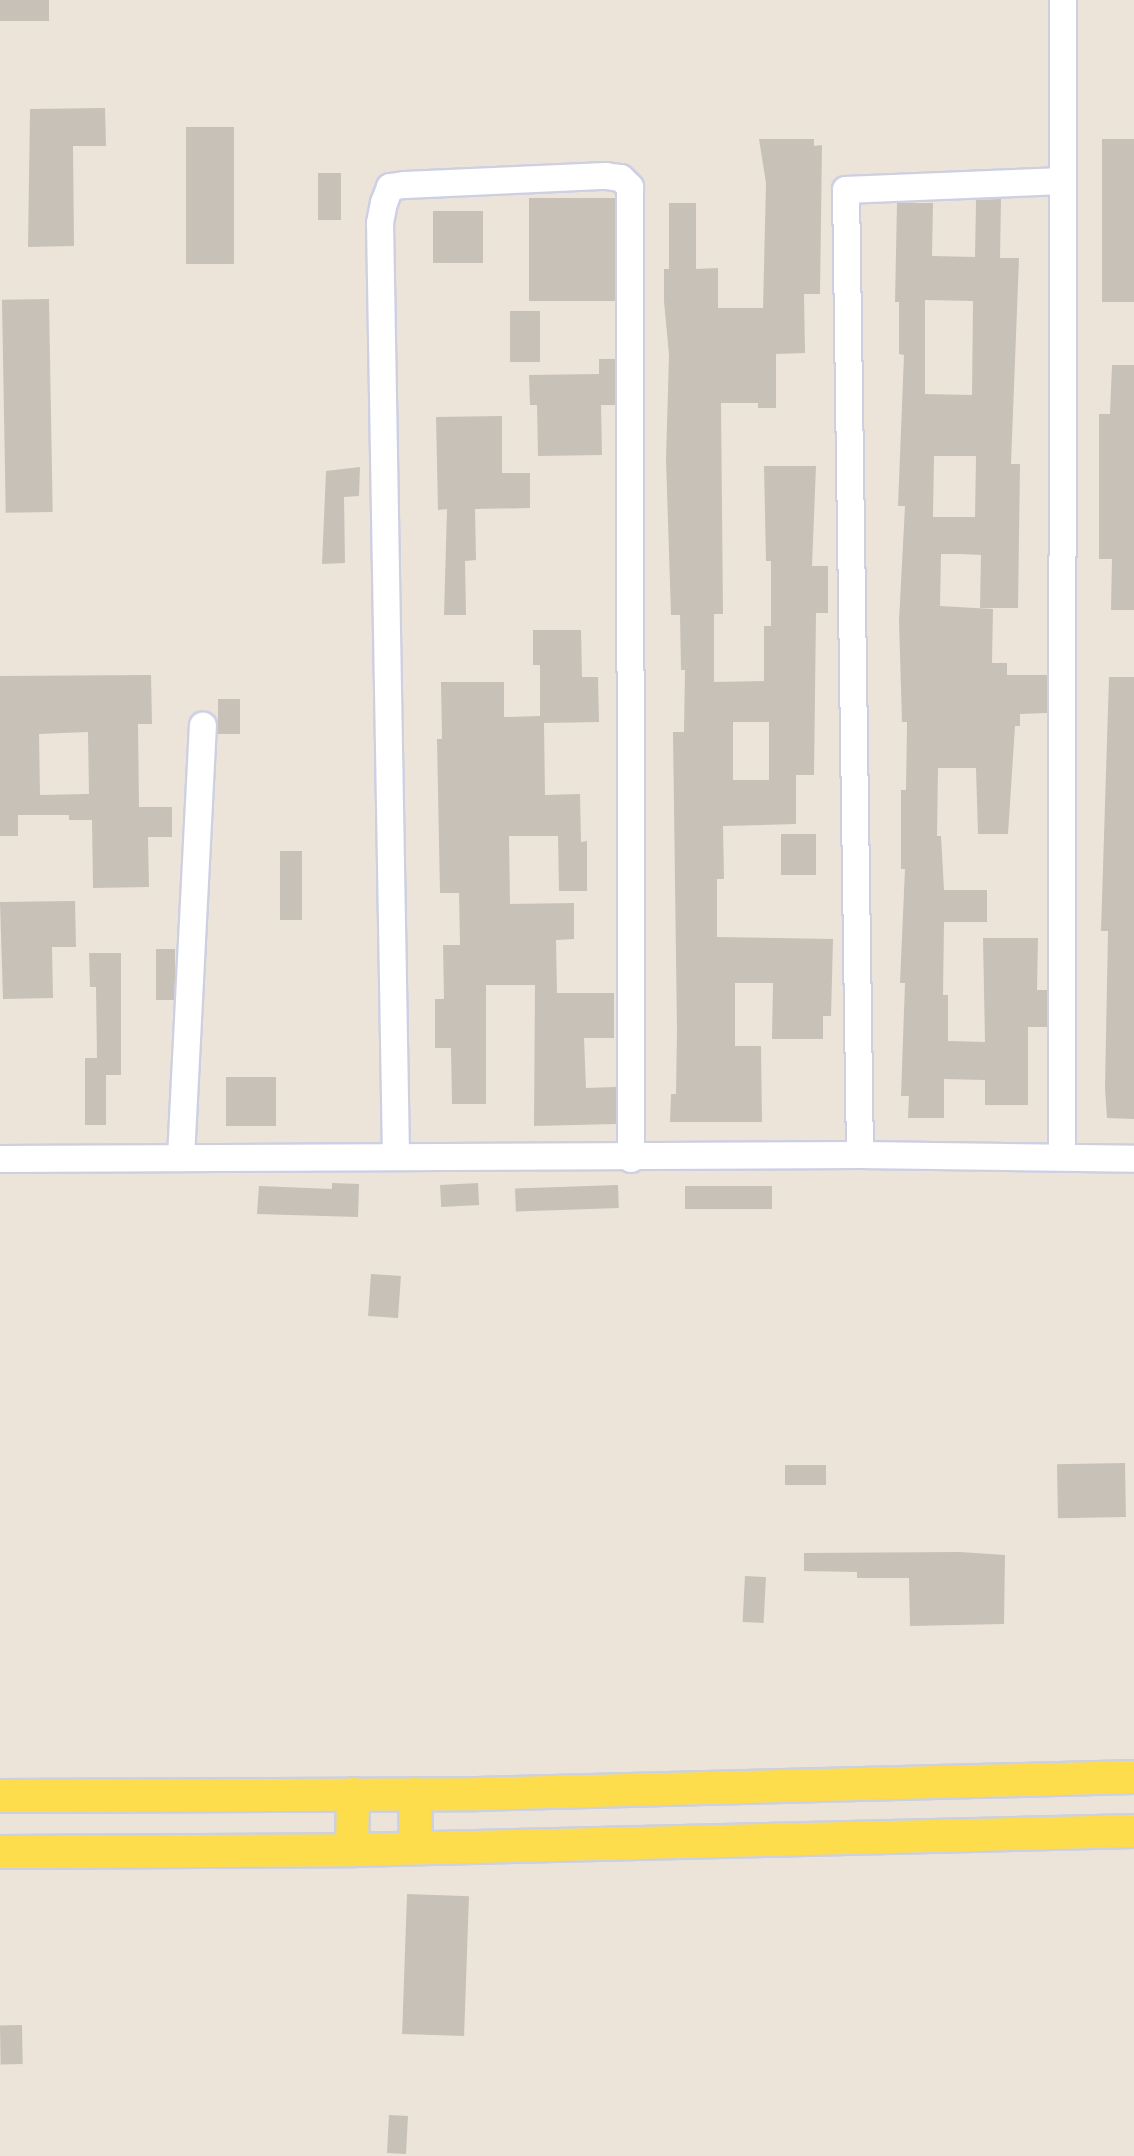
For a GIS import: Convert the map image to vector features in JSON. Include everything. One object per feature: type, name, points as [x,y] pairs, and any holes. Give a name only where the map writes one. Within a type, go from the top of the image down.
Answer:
[{"type":"main road","points":[[0,1796],[415,1794],[1134,1777]]},
{"type":"main road","points":[[352,1850],[353,1794]]},
{"type":"main road","points":[[415,1794],[416,1848]]},
{"type":"main road","points":[[0,1852],[352,1850],[1134,1831]]},
{"type":"street","points":[[1062,1157],[1063,0]]},
{"type":"street","points":[[396,1157],[381,235],[384,203],[390,187],[405,185],[606,176],[621,178],[630,187],[631,1159]]},
{"type":"street","points":[[860,1155],[846,190],[1062,180]]},
{"type":"street","points":[[181,1158],[203,726]]},
{"type":"street","points":[[0,1160],[396,1157],[631,1159],[860,1155],[1134,1159]]},
{"type":"building","points":[[0,0],[49,0],[49,21],[0,21]]},
{"type":"building","points":[[105,108],[106,146],[73,146],[74,246],[28,247],[30,109]]},
{"type":"building","points":[[186,127],[234,127],[234,264],[186,264]]},
{"type":"building","points":[[759,139],[814,139],[814,146],[822,145],[820,294],[804,294],[805,353],[776,354],[776,408],[758,408],[758,403],[721,403],[723,614],[714,614],[714,682],[764,681],[764,626],[771,626],[771,561],[766,561],[764,466],[816,466],[812,566],[828,566],[828,613],[816,613],[814,775],[796,775],[796,824],[723,826],[724,879],[717,879],[717,937],[833,939],[831,1016],[823,1016],[823,1039],[772,1039],[773,983],[735,983],[735,1046],[761,1046],[762,1122],[670,1122],[671,1094],[676,1094],[677,1030],[673,732],[684,732],[685,670],[681,670],[680,615],[671,615],[666,459],[669,355],[664,301],[664,269],[669,269],[669,203],[696,203],[696,269],[718,268],[718,308],[763,308],[766,183]],"holes":[[[733,722],[769,722],[769,780],[733,780]]]},
{"type":"building","points":[[1102,139],[1134,139],[1134,302],[1102,302]]},
{"type":"building","points":[[318,173],[341,173],[341,220],[318,220]]},
{"type":"building","points":[[529,198],[615,198],[615,301],[529,301]]},
{"type":"building","points":[[1001,199],[1000,258],[1019,258],[1011,464],[1020,464],[1018,608],[980,608],[981,555],[962,554],[941,554],[940,606],[993,609],[992,663],[1007,663],[1007,675],[1047,675],[1047,713],[1020,714],[1020,726],[1015,726],[1008,834],[978,834],[976,768],[938,768],[937,836],[941,836],[944,890],[987,890],[987,922],[944,922],[943,995],[948,995],[948,1041],[985,1042],[983,938],[1038,938],[1037,990],[1047,990],[1047,1027],[1028,1027],[1028,1105],[985,1105],[985,1080],[944,1079],[944,1118],[908,1118],[909,1096],[901,1096],[905,983],[900,983],[905,869],[901,869],[901,790],[906,790],[907,722],[902,722],[899,621],[905,506],[898,506],[904,355],[899,354],[899,302],[895,302],[897,203],[933,203],[932,256],[975,257],[976,200]],"holes":[[[925,300],[973,301],[972,395],[925,394]],[[934,456],[976,456],[975,517],[933,517]]]},
{"type":"building","points":[[433,211],[483,211],[483,263],[433,263]]},
{"type":"building","points":[[49,299],[53,512],[6,513],[2,300]]},
{"type":"building","points":[[510,311],[540,311],[540,362],[510,362]]},
{"type":"building","points":[[599,359],[615,359],[615,405],[601,405],[602,455],[538,456],[537,405],[530,405],[529,375],[599,374]]},
{"type":"building","points":[[1112,365],[1134,365],[1134,610],[1111,610],[1112,559],[1099,559],[1099,414],[1110,414]]},
{"type":"building","points":[[502,416],[502,473],[530,473],[530,508],[475,509],[476,560],[465,561],[466,615],[444,615],[447,509],[438,510],[436,417]]},
{"type":"building","points":[[360,467],[359,496],[344,497],[345,563],[322,564],[326,471]]},
{"type":"building","points":[[533,630],[581,630],[582,677],[598,677],[599,722],[544,723],[545,795],[580,794],[581,842],[587,841],[587,891],[559,891],[558,836],[509,836],[510,904],[574,903],[574,939],[556,940],[557,993],[614,993],[614,1038],[584,1038],[586,1088],[616,1087],[616,1124],[534,1126],[535,985],[486,985],[486,1104],[452,1104],[451,1048],[435,1048],[435,999],[444,999],[443,945],[460,945],[459,893],[440,893],[437,739],[442,739],[441,682],[504,682],[504,717],[540,716],[540,665],[533,665]]},
{"type":"building","points":[[151,675],[152,724],[138,724],[139,807],[172,807],[172,837],[148,837],[149,887],[93,888],[92,820],[69,820],[69,815],[18,815],[18,836],[0,836],[0,676]],"holes":[[[88,732],[89,794],[40,795],[39,734]]]},
{"type":"building","points":[[1109,677],[1134,677],[1134,1119],[1107,1118],[1105,1088],[1108,931],[1101,931]]},
{"type":"building","points":[[218,699],[240,699],[240,734],[218,734]]},
{"type":"building","points":[[781,834],[816,834],[816,875],[781,875]]},
{"type":"building","points":[[280,851],[302,851],[302,920],[280,920]]},
{"type":"building","points":[[75,901],[76,947],[52,947],[53,998],[3,999],[0,902]]},
{"type":"building","points":[[156,949],[175,949],[175,1000],[156,1000]]},
{"type":"building","points":[[89,953],[121,953],[121,1075],[106,1075],[106,1125],[85,1125],[85,1058],[97,1058],[96,987],[90,987]]},
{"type":"building","points":[[226,1077],[276,1077],[276,1126],[226,1126]]},
{"type":"building","points":[[332,1183],[359,1184],[358,1217],[257,1214],[259,1186],[332,1189]]},
{"type":"building","points":[[478,1183],[479,1205],[441,1207],[440,1185]]},
{"type":"building","points":[[618,1185],[619,1208],[516,1212],[515,1189]]},
{"type":"building","points":[[685,1186],[772,1186],[772,1209],[685,1209]]},
{"type":"building","points":[[371,1274],[401,1276],[398,1318],[368,1316]]},
{"type":"building","points":[[1125,1463],[1126,1517],[1058,1518],[1057,1464]]},
{"type":"building","points":[[785,1465],[826,1465],[826,1485],[785,1485]]},
{"type":"building","points":[[960,1552],[1005,1555],[1004,1624],[910,1626],[909,1578],[857,1578],[857,1572],[804,1571],[804,1553]]},
{"type":"building","points":[[745,1576],[766,1577],[764,1623],[743,1622]]},
{"type":"building","points":[[407,1894],[469,1896],[464,2036],[402,2034]]},
{"type":"building","points":[[0,2025],[22,2025],[23,2064],[1,2064]]},
{"type":"building","points":[[389,2115],[408,2116],[406,2154],[387,2153]]}]
